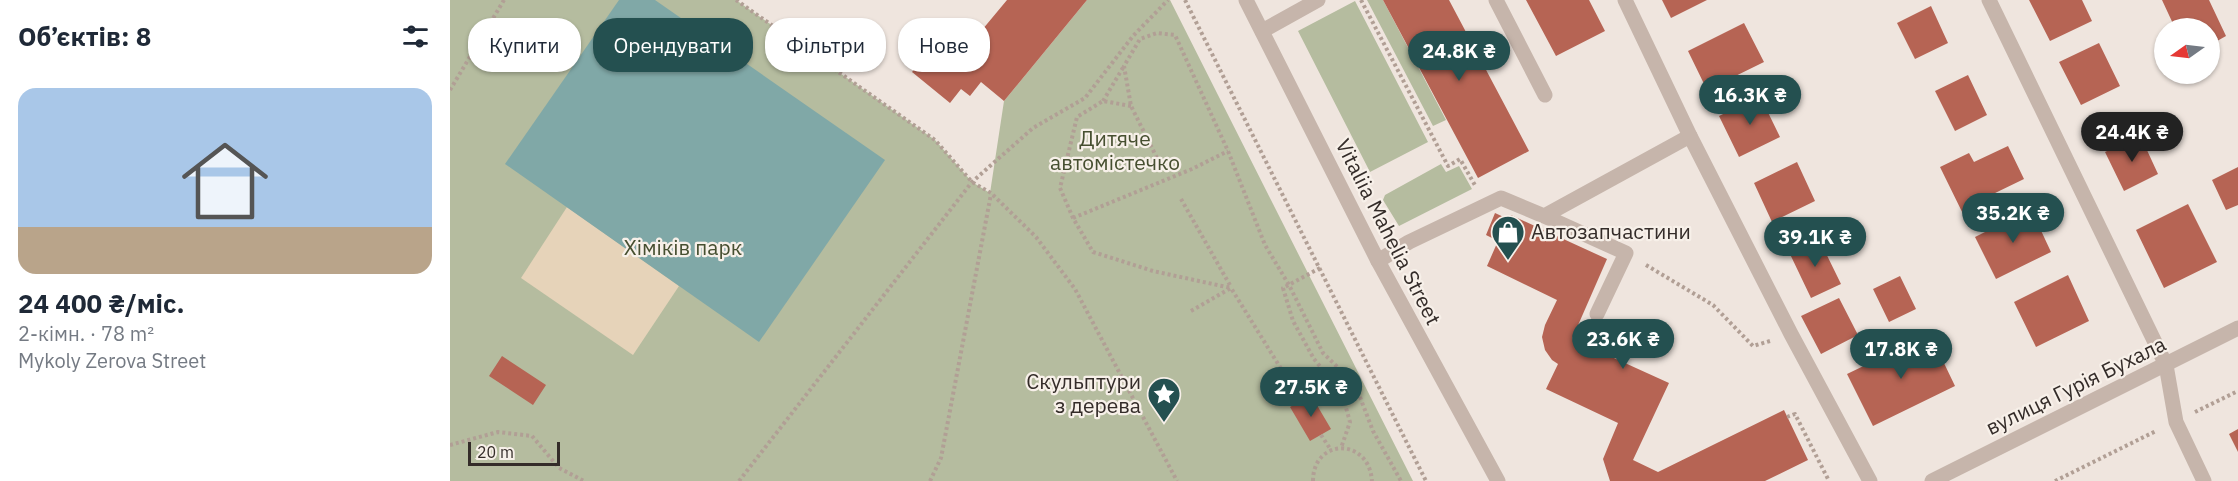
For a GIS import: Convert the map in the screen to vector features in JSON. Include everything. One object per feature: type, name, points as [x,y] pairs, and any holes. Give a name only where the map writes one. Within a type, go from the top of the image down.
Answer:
[{"type":"street","name":"Vitaliia Mahelia Street","points":[[1246,0],[1378,261],[1498,481]]},
{"type":"street","points":[[1262,31],[1318,0]]},
{"type":"street","points":[[1496,0],[1545,95]]},
{"type":"street","points":[[1625,0],[1690,136],[1791,334],[1870,481]]},
{"type":"street","points":[[1989,0],[2166,365],[2176,422],[2204,481]]},
{"type":"street","points":[[1544,216],[1690,136]]},
{"type":"street","points":[[1378,261],[1409,242],[1501,198],[1626,253],[1598,314]]},
{"type":"street","name":"вулиця Гурія Бухала","points":[[1932,481],[2238,328]]},
{"type":"path","points":[[450,90],[504,0]]},
{"type":"path","points":[[736,0],[935,140],[972,182],[991,193],[1036,237],[1075,289],[1176,481]]},
{"type":"path","points":[[739,481],[972,182],[1033,128],[1085,98],[1132,36],[1168,0]]},
{"type":"path","points":[[1185,0],[1426,481]]},
{"type":"path","points":[[1361,0],[1448,166],[1460,159],[1486,206]]},
{"type":"path","points":[[1231,288],[1153,271],[1093,252],[1073,218],[1060,188],[1077,117],[1103,101],[1140,39],[1157,33],[1175,35],[1228,151],[1264,245],[1289,285],[1323,353],[1355,384],[1373,431],[1401,481]]},
{"type":"path","points":[[1124,66],[1131,106],[1156,158]]},
{"type":"path","points":[[1103,101],[1131,106]]},
{"type":"path","points":[[1073,218],[1192,169],[1228,151]]},
{"type":"path","points":[[930,481],[941,458],[991,193]]},
{"type":"path","points":[[1182,199],[1231,288],[1301,401]]},
{"type":"path","points":[[1626,253],[1713,304],[1753,346],[1791,334]]},
{"type":"path","points":[[1320,268],[1283,288],[1293,321],[1314,359],[1342,393],[1350,423],[1341,448]]},
{"type":"path","points":[[1191,311],[1231,288]]},
{"type":"path","points":[[2055,481],[2238,391]]},
{"type":"path","points":[[1787,417],[1795,414],[1828,481]]},
{"type":"path","points":[[450,445],[498,432],[532,436],[559,468],[584,481]]},
{"type":"path","points":[[1321,435],[1331,450]]},
{"type":"path","points":[[1313,481],[1316,464],[1322,456],[1331,450],[1341,448],[1351,449],[1360,454],[1371,470],[1372,481]]},
{"type":"green space","name":"Хіміків парк","points":[[450,0],[736,0],[765,20],[765,72],[838,72],[935,140],[972,182],[990,193],[1004,101],[1087,0],[1170,0],[1413,481],[450,481]]},
{"type":"green space","points":[[1367,0],[1383,0],[1446,120],[1433,126]]},
{"type":"green space","points":[[1355,1],[1428,142],[1370,172],[1298,31]]},
{"type":"green space","points":[[1441,164],[1446,172],[1459,166],[1472,189],[1399,226],[1383,200],[1385,195]]},
{"type":"sand","points":[[567,207],[679,286],[633,355],[521,278]]},
{"type":"water","points":[[619,0],[655,0],[681,18],[606,18]]},
{"type":"water","points":[[593,37],[593,72],[753,72],[753,68],[885,160],[759,342],[505,164],[569,72],[581,72],[581,55]]},
{"type":"building","points":[[1007,0],[1087,0],[1004,101],[981,82],[970,96],[961,89],[950,103],[912,72],[990,72],[990,20]]},
{"type":"building","points":[[1383,0],[1449,0],[1529,151],[1478,178]]},
{"type":"building","points":[[1526,0],[1589,0],[1605,31],[1556,56]]},
{"type":"building","points":[[1662,0],[1707,0],[1671,18]]},
{"type":"building","points":[[2029,0],[2082,0],[2092,21],[2050,41]]},
{"type":"building","points":[[2162,0],[2209,0],[2218,18],[2170,18]]},
{"type":"building","points":[[1931,6],[1948,43],[1915,59],[1897,23]]},
{"type":"building","points":[[1744,23],[1764,62],[1707,90],[1688,51]]},
{"type":"building","points":[[2220,23],[2226,36],[2220,39]]},
{"type":"building","points":[[2099,43],[2120,86],[2081,105],[2059,62]]},
{"type":"building","points":[[1968,75],[1987,115],[1955,131],[1935,91]]},
{"type":"building","points":[[1760,96],[1780,137],[1739,157],[1719,116]]},
{"type":"building","points":[[2140,135],[2158,174],[2124,191],[2105,152]]},
{"type":"building","points":[[2008,146],[2024,179],[1991,195],[1996,208],[1967,222],[1940,167],[1969,153],[1974,162]]},
{"type":"building","points":[[1797,162],[1815,201],[1772,222],[1754,183]]},
{"type":"building","points":[[2238,167],[2238,205],[2226,210],[2212,180]]},
{"type":"building","points":[[2188,204],[2217,262],[2164,288],[2136,230]]},
{"type":"building","points":[[2031,209],[2051,252],[1996,279],[1975,237]]},
{"type":"building","points":[[1495,213],[1508,219],[1511,215],[1607,259],[1572,339],[1669,383],[1633,460],[1658,472],[1784,410],[1808,460],[1765,481],[1610,481],[1603,459],[1618,423],[1546,389],[1558,364],[1545,350],[1542,337],[1557,300],[1487,266],[1498,241],[1486,235]]},
{"type":"building","points":[[1818,237],[1841,284],[1811,298],[1789,252]]},
{"type":"building","points":[[2068,275],[2089,321],[2036,347],[2014,302]]},
{"type":"building","points":[[1900,276],[1916,309],[1889,322],[1873,289]]},
{"type":"building","points":[[1839,298],[1858,335],[1821,354],[1801,316]]},
{"type":"building","points":[[1930,334],[1955,386],[1873,426],[1847,374]]},
{"type":"building","points":[[502,356],[546,385],[533,405],[489,376]]},
{"type":"building","points":[[1311,395],[1331,429],[1310,441],[1290,407]]},
{"type":"building","points":[[2238,429],[2238,452],[2229,434]]},
{"type":"place","name":"Автозапчастини","points":[[1508,261]]},
{"type":"place","name":"Скульптури з дерева","points":[[1164,423]]},
{"type":"park label","name":"Дитяче автомістечко","points":[[1115,151]]}]
